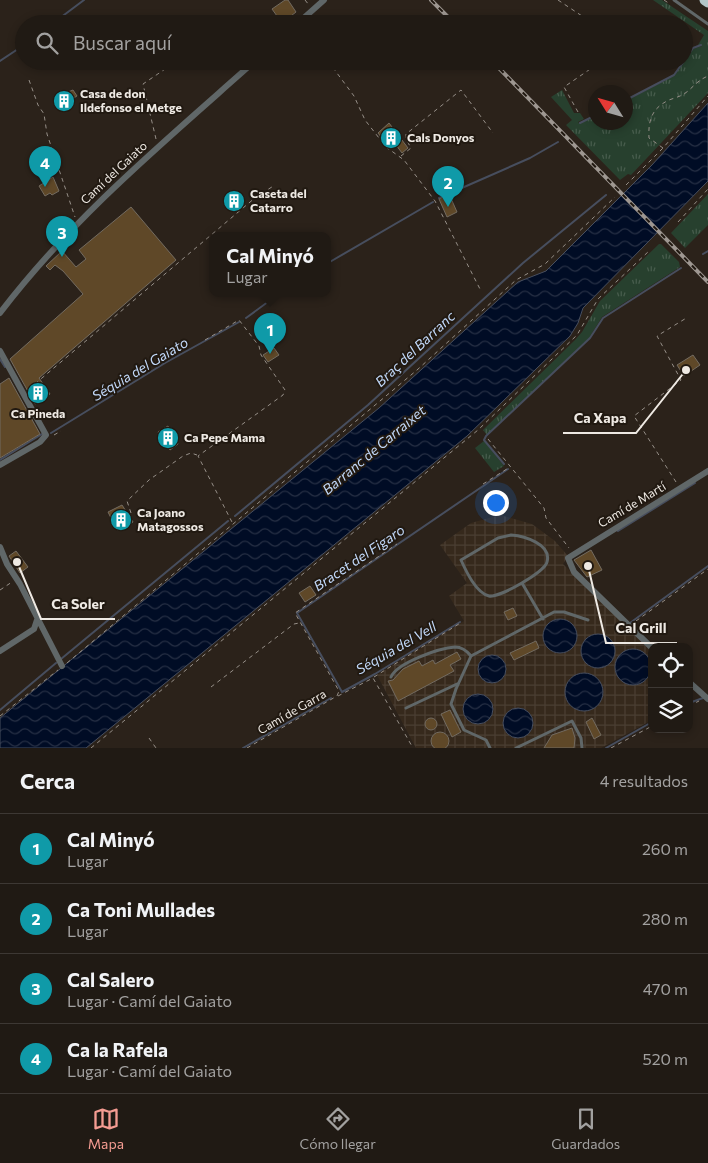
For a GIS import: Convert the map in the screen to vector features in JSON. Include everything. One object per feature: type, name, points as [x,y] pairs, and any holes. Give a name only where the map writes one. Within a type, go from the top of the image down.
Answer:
[{"type":"street","points":[[307,15],[324,0]]},
{"type":"street","name":"Camí del Gaiato","points":[[0,313],[78,223],[245,70]]},
{"type":"street","points":[[0,351],[46,435],[40,442],[0,465]]},
{"type":"street","name":"Camí de Martí","points":[[570,556],[708,472]]},
{"type":"street","points":[[0,547],[7,564],[17,579],[62,666]]},
{"type":"street","points":[[570,556],[574,572],[648,644]]},
{"type":"street","points":[[34,629],[37,619]]},
{"type":"street","points":[[0,651],[34,629],[42,629]]},
{"type":"street","points":[[693,686],[707,698]]},
{"type":"lane","points":[[674,0],[708,24]]},
{"type":"lane","points":[[512,535],[525,536],[540,545],[547,556],[547,562],[544,568],[522,583],[490,597],[480,591],[461,560],[498,538],[512,535]]},
{"type":"lane","points":[[522,583],[542,619]]},
{"type":"lane","points":[[490,748],[486,740],[464,730],[451,704],[471,656],[554,612],[564,612],[588,620]]},
{"type":"lane","points":[[391,677],[394,670],[402,665],[455,647],[467,650],[471,656]]},
{"type":"lane","points":[[406,708],[458,684]]},
{"type":"lane","points":[[516,748],[572,721],[581,738],[582,748]]},
{"type":"lane","points":[[521,746],[528,748]]},
{"type":"path","points":[[558,0],[580,15]]},
{"type":"path","points":[[160,146],[156,142],[142,84],[163,70]]},
{"type":"path","points":[[335,70],[354,96],[365,120],[386,147],[400,156],[412,169],[434,201],[480,289]]},
{"type":"path","points":[[578,112],[564,87],[589,70]]},
{"type":"path","points":[[663,148],[649,138],[649,122],[652,113],[658,106],[685,94],[696,81],[708,76]]},
{"type":"path","points":[[29,80],[40,110],[44,114],[47,134],[78,223]]},
{"type":"path","points":[[400,156],[411,148],[406,139],[406,134],[461,90],[493,133]]},
{"type":"path","points":[[626,184],[663,148],[708,96]]},
{"type":"path","points":[[214,232],[256,197],[275,185]]},
{"type":"path","points":[[678,222],[708,189]]},
{"type":"path","points":[[0,716],[233,525],[417,370],[516,280],[545,264],[614,197]]},
{"type":"path","points":[[24,392],[209,237]]},
{"type":"path","points":[[91,748],[478,430],[577,335],[598,299],[649,251]]},
{"type":"path","points":[[680,489],[634,416],[681,380],[657,336],[688,316]]},
{"type":"path","points":[[198,456],[283,395],[285,390],[239,320],[204,340]]},
{"type":"path","points":[[488,439],[544,508],[546,518],[570,556]]},
{"type":"path","points":[[131,513],[127,501],[139,488],[183,456],[191,453],[198,456],[233,525]]},
{"type":"path","points":[[483,484],[511,466]]},
{"type":"path","points":[[211,687],[294,624],[300,623],[296,617],[296,611],[397,544]]},
{"type":"path","points":[[629,626],[708,569]]},
{"type":"path","points":[[0,590],[17,579]]},
{"type":"path","points":[[337,696],[373,678],[462,622]]},
{"type":"path","name":"Camí de Garra","points":[[247,748],[337,696],[339,691],[300,623]]},
{"type":"path","points":[[373,678],[413,748]]},
{"type":"path","points":[[693,704],[707,698]]},
{"type":"path","points":[[611,748],[648,728]]},
{"type":"path","points":[[149,738],[156,748]]},
{"type":"shaded area","points":[[500,515],[532,524],[555,541],[568,556],[563,564],[648,648],[648,722],[601,748],[416,748],[377,675],[464,621],[449,596],[467,583],[440,545],[471,523]]},
{"type":"green space","points":[[653,0],[662,0],[684,15],[675,15]]},
{"type":"green space","points":[[693,21],[708,31],[708,93],[631,175],[628,174],[620,180],[566,125],[572,120],[551,97],[562,90],[574,113],[580,113],[584,119],[578,122],[580,124],[588,120],[588,130],[633,130],[633,97],[674,76],[678,70],[693,70],[693,49],[702,46],[698,45],[704,35],[693,27]]},
{"type":"green space","points":[[708,194],[708,225],[685,248],[671,233]]},
{"type":"green space","points":[[659,244],[679,262],[680,267],[602,317],[589,338],[487,435],[483,430],[575,340],[582,332],[600,301]]},
{"type":"green space","points":[[484,441],[504,466],[494,472],[475,448]]},
{"type":"water","name":"Barranc de Carraixet","points":[[708,103],[708,181],[583,308],[578,323],[570,336],[467,436],[86,748],[0,748],[0,718],[379,408],[518,282],[546,271],[652,165]]},
{"type":"water","points":[[560,619],[567,620],[572,624],[576,629],[576,643],[572,648],[567,652],[560,653],[553,652],[548,648],[544,643],[543,636],[544,629],[548,624],[553,620]]},
{"type":"water","points":[[598,634],[605,635],[610,639],[614,644],[614,658],[610,663],[605,667],[598,668],[591,667],[586,663],[582,658],[581,651],[582,644],[586,639],[591,635]]},
{"type":"water","points":[[633,649],[640,650],[648,657],[648,677],[646,680],[640,684],[633,685],[626,684],[620,680],[616,674],[615,667],[616,660],[620,654],[626,650]]},
{"type":"water","points":[[492,655],[502,659],[506,669],[502,679],[492,683],[482,679],[478,669],[482,659]]},
{"type":"water","points":[[584,673],[597,679],[603,692],[597,705],[584,711],[571,705],[565,692],[571,679]]},
{"type":"water","points":[[478,694],[488,699],[493,709],[488,719],[478,724],[468,719],[463,709],[468,699]]},
{"type":"water","points":[[518,708],[524,709],[532,717],[532,729],[524,737],[518,738],[512,737],[504,729],[503,723],[504,717],[512,709]]},
{"type":"building","points":[[288,0],[296,12],[292,15],[276,15],[272,9]]},
{"type":"building","name":"Casa de don Ildefonso el Metge","points":[[73,90],[77,96],[62,105],[58,96]]},
{"type":"building","name":"Cals Donyos","points":[[389,123],[408,148],[402,153],[396,145],[390,148],[378,133]]},
{"type":"building","points":[[53,177],[59,191],[45,196],[39,186]]},
{"type":"building","points":[[449,194],[457,212],[447,217],[439,199]]},
{"type":"building","points":[[131,207],[176,260],[39,378],[50,394],[35,404],[10,359],[83,294],[63,271],[55,265],[50,270],[46,266],[62,251],[76,267],[86,259],[79,250]]},
{"type":"building","points":[[274,348],[279,355],[268,362],[263,355]]},
{"type":"building","points":[[693,355],[700,365],[684,376],[677,365]]},
{"type":"building","points":[[9,378],[40,434],[0,458],[0,384]]},
{"type":"building","name":"Ca Pepe Mama","points":[[168,426],[178,444],[170,450],[158,432]]},
{"type":"building","name":"Ca Joano Matagossos","points":[[122,505],[133,522],[117,530],[108,512]]},
{"type":"building","points":[[591,550],[602,570],[587,577],[574,560]]},
{"type":"building","points":[[16,551],[28,567],[20,573],[9,556]]},
{"type":"building","points":[[310,586],[316,595],[305,602],[299,593]]},
{"type":"building","points":[[513,608],[517,616],[508,620],[504,612]]},
{"type":"building","points":[[536,641],[539,648],[514,660],[510,653]]},
{"type":"building","points":[[457,652],[461,659],[450,665],[454,671],[398,701],[388,681],[393,680],[403,669],[419,661],[422,666],[433,660],[435,664]]},
{"type":"building","points":[[450,710],[461,732],[452,737],[441,714]]},
{"type":"building","points":[[433,718],[436,719],[436,729],[429,730],[426,729],[425,722],[426,719]]},
{"type":"building","points":[[592,718],[601,735],[594,739],[586,722]]},
{"type":"building","points":[[572,728],[575,738],[574,748],[544,748],[552,735]]},
{"type":"building","points":[[440,732],[448,738],[448,744],[444,748],[436,748],[431,741],[434,735]]},
{"type":"waterway","points":[[64,15],[84,0]]},
{"type":"waterway","name":"Séquia del Gaiato","points":[[693,48],[701,45]]},
{"type":"waterway","points":[[0,61],[15,51]]},
{"type":"waterway","name":"Séquia del Gaiato","points":[[633,96],[674,75],[678,70]]},
{"type":"waterway","name":"Séquia del Gaiato","points":[[580,123],[588,119]]},
{"type":"waterway","name":"Séquia del Gaiato","points":[[439,198],[530,158],[558,142]]},
{"type":"waterway","name":"Braç del Barranc","points":[[235,516],[368,405],[523,263],[606,195]]},
{"type":"waterway","name":"Séquia del Gaiato","points":[[331,261],[433,202]]},
{"type":"waterway","name":"Bracet del Figaro","points":[[703,254],[708,251]]},
{"type":"waterway","name":"Bracet del Figaro","points":[[504,464],[484,440],[486,436],[590,338],[603,318],[681,268]]},
{"type":"waterway","name":"Séquia del Gaiato","points":[[246,318],[275,297]]},
{"type":"waterway","name":"Séquia del Gaiato","points":[[51,433],[165,363],[239,322]]},
{"type":"waterway","points":[[0,359],[5,367]]},
{"type":"waterway","name":"Séquia del Gaiato","points":[[0,460],[42,434]]},
{"type":"waterway","name":"Bracet del Figaro","points":[[460,622],[342,692],[297,613],[508,469]]},
{"type":"waterway","name":"Séquia del Vell","points":[[618,531],[695,483]]},
{"type":"waterway","name":"Braç del Barranc","points":[[61,659],[228,521]]},
{"type":"waterway","points":[[630,623],[708,566]]},
{"type":"waterway","name":"Braç del Barranc","points":[[0,710],[56,663]]},
{"type":"waterway","points":[[243,748],[331,698]]},
{"type":"waterway","points":[[693,702],[703,698]]},
{"type":"waterway","points":[[606,748],[648,724]]},
{"type":"railway","points":[[431,0],[446,15]]},
{"type":"railway","points":[[501,70],[708,282]]},
{"type":"place","name":"Casa de don Ildefonso el Metge","points":[[64,101]]},
{"type":"place","name":"Cals Donyos","points":[[391,138]]},
{"type":"place","name":"Ca la Rafela","points":[[45,187]]},
{"type":"place","name":"Caseta del Catarro","points":[[234,201]]},
{"type":"place","name":"Ca Toni Mullades","points":[[448,207]]},
{"type":"place","name":"Cal Salero","points":[[62,257]]},
{"type":"place","name":"Cal Minyó","points":[[270,354]]},
{"type":"place","name":"Ca Xapa","points":[[686,370]]},
{"type":"place","name":"Ca Pineda","points":[[38,393]]},
{"type":"place","name":"Ca Pepe Mama","points":[[168,438]]},
{"type":"place","name":"Ca Joano Matagossos","points":[[121,520]]},
{"type":"place","name":"Ca Soler","points":[[17,562]]},
{"type":"place","name":"Cal Grill","points":[[588,566]]}]
